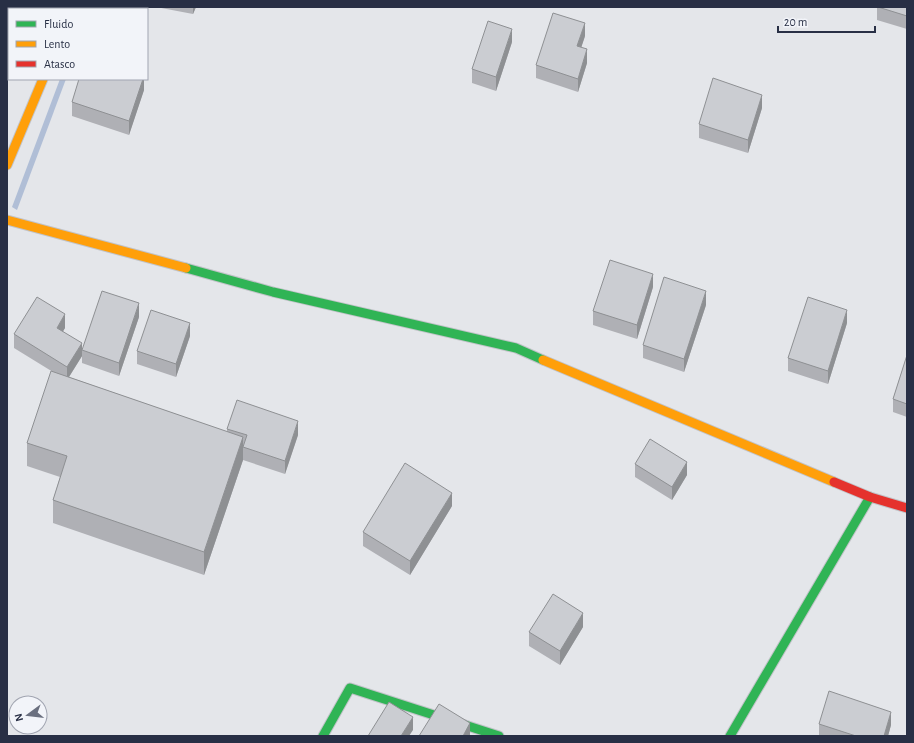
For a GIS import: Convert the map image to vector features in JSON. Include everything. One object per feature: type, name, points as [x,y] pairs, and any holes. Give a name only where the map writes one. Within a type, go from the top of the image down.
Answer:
[{"type":"street","points":[[7,165],[43,80]]},
{"type":"street","points":[[7,220],[273,292],[516,348],[870,497],[907,508]]},
{"type":"street","points":[[730,736],[870,497]]},
{"type":"street","points":[[323,736],[350,688],[499,736]]},
{"type":"water","points":[[60,80],[66,80],[17,210],[12,207]]},
{"type":"building","points":[[878,7],[907,7],[907,16]]},
{"type":"building","points":[[553,13],[585,23],[577,46],[587,49],[578,79],[536,65]]},
{"type":"building","points":[[488,21],[512,29],[496,77],[472,69]]},
{"type":"building","points":[[713,78],[762,95],[748,140],[699,124]]},
{"type":"building","points":[[79,80],[143,80],[129,121],[72,102]]},
{"type":"building","points":[[610,260],[653,274],[637,325],[593,311]]},
{"type":"building","points":[[664,277],[706,291],[684,359],[643,345]]},
{"type":"building","points":[[102,291],[139,303],[119,363],[82,350]]},
{"type":"building","points":[[37,297],[65,314],[57,328],[82,343],[67,367],[14,334]]},
{"type":"building","points":[[808,297],[847,310],[828,371],[788,358]]},
{"type":"building","points":[[151,310],[190,323],[176,364],[137,351]]},
{"type":"building","points":[[907,355],[907,404],[893,399]]},
{"type":"building","points":[[51,371],[243,437],[204,552],[53,500],[67,456],[27,443]]},
{"type":"building","points":[[237,400],[298,421],[285,461],[243,447],[247,435],[227,429]]},
{"type":"building","points":[[650,439],[687,462],[672,487],[635,464]]},
{"type":"building","points":[[405,463],[452,493],[410,561],[363,532]]},
{"type":"building","points":[[553,594],[583,613],[560,651],[529,632]]},
{"type":"building","points":[[829,691],[891,712],[884,736],[856,736],[819,724]]},
{"type":"building","points":[[389,702],[413,717],[401,736],[368,736]]},
{"type":"building","points":[[439,704],[470,723],[463,736],[419,736]]},
{"type":"traffic: fast","points":[[186,268],[273,292],[516,348],[543,360]]},
{"type":"traffic: fast","points":[[730,736],[870,497]]},
{"type":"traffic: fast","points":[[323,736],[350,688],[499,736]]},
{"type":"traffic: slow","points":[[7,165],[43,80]]},
{"type":"traffic: slow","points":[[7,220],[186,268]]},
{"type":"traffic: slow","points":[[543,360],[834,482]]},
{"type":"traffic: jam","points":[[834,482],[870,497],[907,508]]}]
